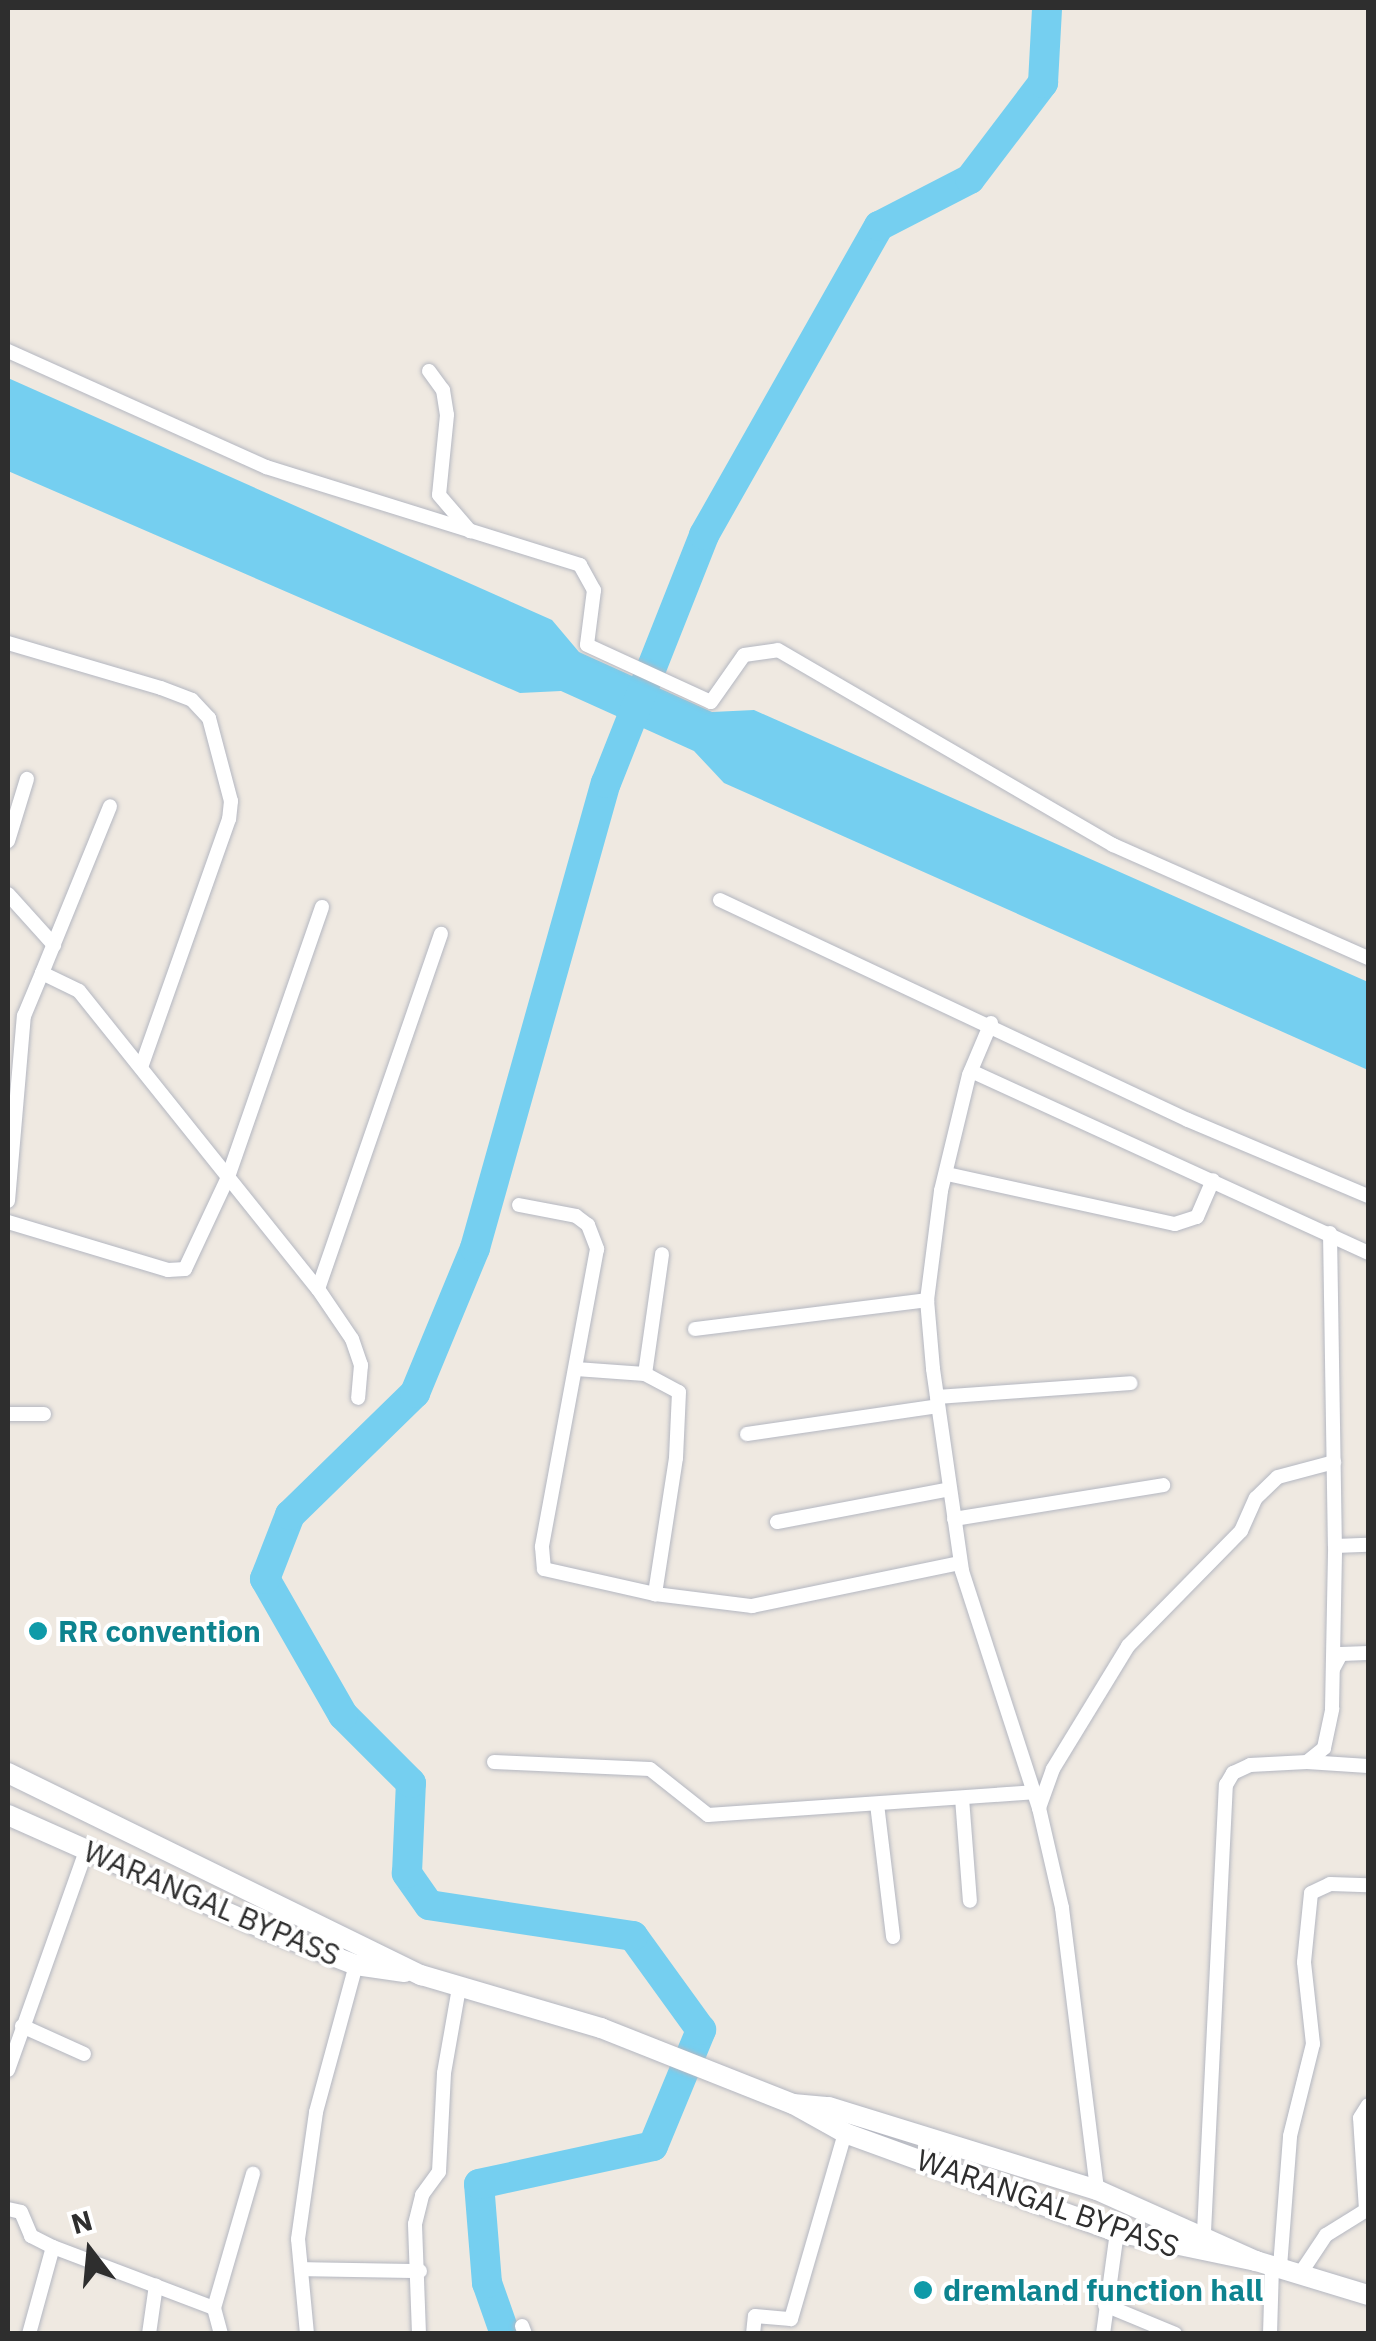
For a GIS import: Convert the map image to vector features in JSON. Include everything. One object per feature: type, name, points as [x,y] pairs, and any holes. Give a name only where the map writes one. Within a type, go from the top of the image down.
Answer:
[{"type":"main road","points":[[8,1773],[280,1902],[421,1974],[459,1988]]},
{"type":"main road","name":"WARANGAL BYPASS","points":[[8,1815],[234,1917],[356,1965],[421,1974]]},
{"type":"main road","name":"WARANGAL BYPASS","points":[[459,1988],[601,2028],[754,2083],[845,2134],[1117,2232],[1277,2267],[1368,2295]]},
{"type":"main road","points":[[793,2104],[829,2107],[1097,2190],[1204,2232],[1277,2267]]},
{"type":"street","points":[[8,351],[266,468],[580,566],[594,590],[587,645],[711,702],[744,656],[778,650],[1113,845],[1368,958]]},
{"type":"street","points":[[429,371],[443,390],[447,415],[439,494],[470,531]]},
{"type":"street","points":[[8,644],[162,688],[192,700],[210,718],[231,801],[229,819],[142,1065]]},
{"type":"street","points":[[8,841],[27,779]]},
{"type":"street","points":[[8,1201],[24,1016],[110,806]]},
{"type":"street","points":[[8,894],[54,945]]},
{"type":"street","points":[[720,900],[991,1024],[1188,1120],[1368,1196]]},
{"type":"street","points":[[8,1222],[177,1271],[193,1260],[228,1176],[322,906]]},
{"type":"street","points":[[318,1289],[345,1226],[441,934]]},
{"type":"street","points":[[42,973],[79,991],[318,1289],[352,1339],[360,1365],[358,1398]]},
{"type":"street","points":[[991,1024],[971,1071],[947,1174],[927,1300],[960,1563],[1040,1808],[1062,1908],[1097,2190]]},
{"type":"street","points":[[971,1071],[1126,1147],[1213,1180],[1368,1253]]},
{"type":"street","points":[[947,1174],[1175,1224],[1197,1218],[1213,1180]]},
{"type":"street","points":[[519,1205],[576,1216],[592,1233],[596,1250],[542,1547],[544,1568],[550,1575],[752,1606],[960,1563]]},
{"type":"street","points":[[1307,1762],[1324,1748],[1330,1732],[1335,1546],[1330,1233]]},
{"type":"street","points":[[645,1374],[662,1254]]},
{"type":"street","points":[[695,1329],[927,1300]]},
{"type":"street","points":[[576,1370],[645,1374],[672,1385],[682,1403],[655,1594]]},
{"type":"street","points":[[746,1434],[938,1401],[1130,1383]]},
{"type":"street","points":[[8,1414],[44,1414]]},
{"type":"street","points":[[1040,1808],[1053,1769],[1128,1646],[1242,1531],[1256,1498],[1278,1478],[1334,1462]]},
{"type":"street","points":[[954,1519],[1162,1484]]},
{"type":"street","points":[[777,1522],[950,1489]]},
{"type":"street","points":[[1335,1546],[1368,1545]]},
{"type":"street","points":[[1332,1670],[1341,1654],[1368,1653]]},
{"type":"street","points":[[494,1762],[650,1769],[708,1815],[1033,1792]]},
{"type":"street","points":[[1204,2232],[1216,2087],[1222,1804],[1233,1773],[1250,1765],[1307,1762],[1368,1766]]},
{"type":"street","points":[[962,1798],[970,1901]]},
{"type":"street","points":[[877,1804],[893,1937]]},
{"type":"street","points":[[8,2070],[16,2030],[86,1848]]},
{"type":"street","points":[[1270,2334],[1290,2136],[1312,2044],[1304,1962],[1309,1902],[1311,1893],[1330,1884],[1368,1885]]},
{"type":"street","points":[[307,2334],[298,2239],[316,2112],[356,1965]]},
{"type":"street","points":[[419,2334],[416,2224],[422,2195],[439,2172],[444,2073],[459,1988]]},
{"type":"street","points":[[16,2030],[84,2054]]},
{"type":"street","points":[[1277,2267],[1367,2209],[1364,2134],[1368,2105]]},
{"type":"street","points":[[753,2334],[755,2316],[791,2319],[845,2134]]},
{"type":"street","points":[[220,2334],[214,2308],[253,2174]]},
{"type":"street","points":[[8,2210],[21,2212],[31,2236],[52,2247],[214,2308]]},
{"type":"street","points":[[1103,2334],[1117,2232]]},
{"type":"street","points":[[29,2334],[52,2247]]},
{"type":"street","points":[[301,2269],[420,2270]]},
{"type":"street","points":[[149,2334],[156,2286]]},
{"type":"street","points":[[1105,2305],[1176,2334]]},
{"type":"water","points":[[8,378],[552,620],[579,652],[712,712],[754,710],[1368,982],[1368,1070],[724,783],[694,751],[561,691],[520,693],[8,471]]},
{"type":"waterway","points":[[505,2334],[487,2283],[479,2184],[653,2146],[701,2030],[633,1936],[429,1905],[407,1873],[411,1783],[343,1715],[265,1579],[290,1515],[415,1393],[475,1248],[606,783],[704,535],[879,226],[970,179],[1043,83],[1047,8]]},
{"type":"place","name":"RR convention","points":[[38,1631]]},
{"type":"place","name":"dremland function hall","points":[[923,2290]]}]
